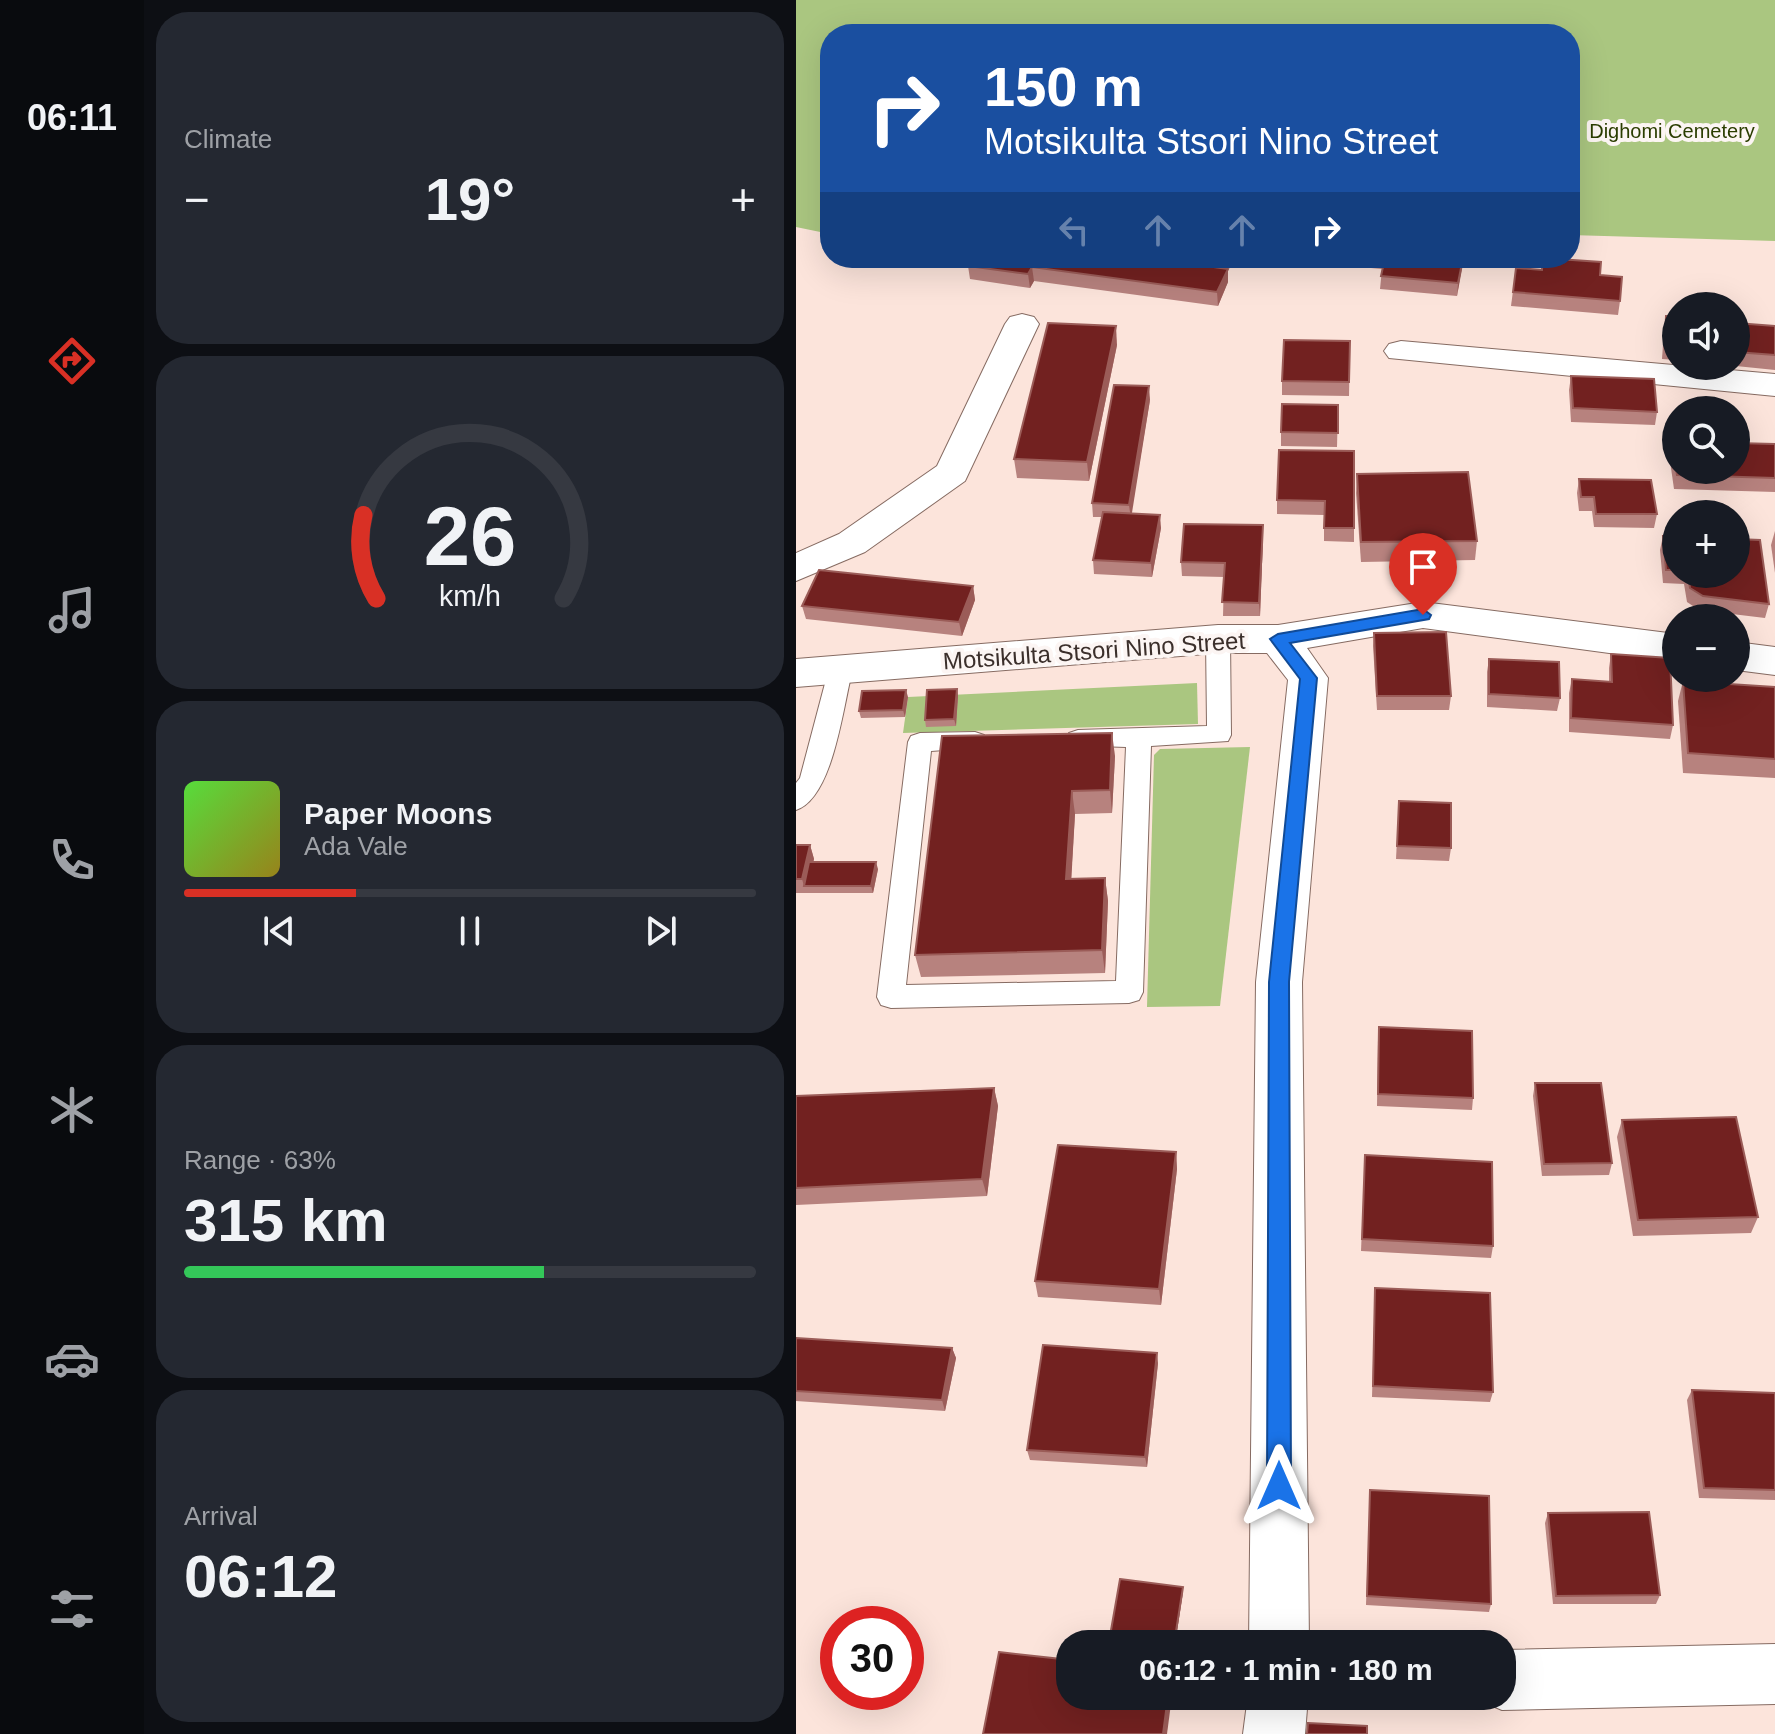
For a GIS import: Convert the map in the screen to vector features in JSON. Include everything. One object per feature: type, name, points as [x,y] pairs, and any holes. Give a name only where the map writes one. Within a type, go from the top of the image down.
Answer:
[{"type":"street","points":[[796,568],[852,543],[952,473],[1022,324]]},
{"type":"street","points":[[1401,351],[1775,385]]},
{"type":"street","name":"Motsikulta Stsori Nino Street","points":[[796,673],[840,672],[1218,639],[1278,639],[1423,615],[1662,646]]},
{"type":"street","points":[[1278,639],[1308,678],[1279,982],[1279,1630]]},
{"type":"street","points":[[1750,658],[1775,661]]},
{"type":"street","points":[[1516,1680],[1775,1674]]},
{"type":"street","points":[[1274,1734],[1277,1710]]},
{"type":"lane","points":[[1045,739],[1219,735],[1218,639]]},
{"type":"lane","points":[[796,800],[812,782],[840,672]]},
{"type":"lane","points":[[998,741],[920,742],[891,997],[1129,992],[1139,737]]},
{"type":"green space","name":"Dighomi Cemetery","points":[[796,0],[1775,0],[1775,241],[1580,235],[1580,24],[820,24],[820,232],[796,227]]},
{"type":"green space","points":[[1197,683],[1198,724],[903,733],[908,697]]},
{"type":"green space","points":[[1250,747],[1220,1006],[1147,1007],[1154,755],[1160,749]]},
{"type":"building","points":[[1580,261],[1601,262],[1600,275],[1622,277],[1620,301],[1513,292],[1516,268],[1580,268]]},
{"type":"building","points":[[983,268],[1031,268],[1028,274]]},
{"type":"building","points":[[1039,268],[1228,269],[1217,292]]},
{"type":"building","points":[[1383,268],[1461,268],[1458,283],[1381,276]]},
{"type":"building","points":[[1048,323],[1116,326],[1087,462],[1014,459]]},
{"type":"building","points":[[1750,324],[1775,326],[1775,355],[1750,353]]},
{"type":"building","points":[[1284,340],[1350,341],[1349,382],[1282,381]]},
{"type":"building","points":[[1571,376],[1654,379],[1657,412],[1573,408]]},
{"type":"building","points":[[1114,385],[1149,386],[1129,505],[1092,503]]},
{"type":"building","points":[[1282,404],[1338,405],[1338,433],[1281,432]]},
{"type":"building","points":[[1750,443],[1775,444],[1775,478],[1750,477]]},
{"type":"building","points":[[1279,450],[1354,451],[1354,528],[1324,528],[1325,501],[1277,500]]},
{"type":"building","points":[[1468,472],[1477,541],[1361,542],[1357,474]]},
{"type":"building","points":[[1579,479],[1651,480],[1657,514],[1596,514],[1594,497],[1581,497]]},
{"type":"building","points":[[1103,512],[1160,515],[1151,563],[1093,560]]},
{"type":"building","points":[[1184,524],[1263,525],[1259,603],[1222,602],[1225,563],[1181,562]]},
{"type":"building","points":[[1750,540],[1760,540],[1769,604],[1703,596],[1690,588],[1750,588]]},
{"type":"building","points":[[819,570],[973,586],[959,622],[802,606]]},
{"type":"building","points":[[1446,632],[1451,696],[1377,696],[1374,633]]},
{"type":"building","points":[[1611,654],[1662,657],[1662,692],[1672,692],[1673,725],[1571,718],[1572,679],[1612,682]]},
{"type":"building","points":[[1489,659],[1559,662],[1560,698],[1489,694]]},
{"type":"building","points":[[1750,685],[1775,687],[1775,759],[1688,753],[1684,692],[1750,692]]},
{"type":"building","points":[[957,689],[954,719],[925,720],[927,690]]},
{"type":"building","points":[[906,690],[903,710],[859,711],[862,691]]},
{"type":"building","points":[[1112,733],[1110,790],[1072,791],[1066,879],[1105,878],[1102,950],[915,955],[942,736]]},
{"type":"building","points":[[1399,801],[1451,803],[1451,848],[1397,846]]},
{"type":"building","points":[[796,845],[810,845],[802,879],[796,879]]},
{"type":"building","points":[[809,862],[876,862],[871,886],[804,886]]},
{"type":"building","points":[[1379,1027],[1472,1031],[1473,1098],[1378,1094]]},
{"type":"building","points":[[1535,1083],[1601,1083],[1612,1163],[1544,1164]]},
{"type":"building","points":[[994,1088],[982,1179],[796,1188],[796,1096]]},
{"type":"building","points":[[1736,1117],[1758,1217],[1638,1220],[1622,1120]]},
{"type":"building","points":[[1058,1145],[1176,1152],[1159,1289],[1035,1281]]},
{"type":"building","points":[[1365,1155],[1492,1162],[1493,1246],[1362,1239]]},
{"type":"building","points":[[1375,1288],[1490,1293],[1493,1392],[1373,1386]]},
{"type":"building","points":[[796,1338],[952,1348],[942,1400],[796,1391]]},
{"type":"building","points":[[1043,1345],[1157,1353],[1145,1457],[1027,1450]]},
{"type":"building","points":[[1692,1390],[1775,1393],[1775,1490],[1704,1488]]},
{"type":"building","points":[[1370,1490],[1489,1496],[1491,1604],[1367,1596]]},
{"type":"building","points":[[1649,1512],[1660,1595],[1556,1596],[1548,1513]]},
{"type":"building","points":[[1120,1579],[1183,1587],[1176,1630],[1111,1630]]},
{"type":"building","points":[[999,1652],[1056,1658],[1056,1710],[1166,1710],[1163,1734],[983,1734]]},
{"type":"building","points":[[1308,1723],[1367,1726],[1367,1734],[1307,1734]]},
{"type":"route","points":[[1279,1486],[1279,982],[1308,678],[1278,639],[1423,615]]}]
